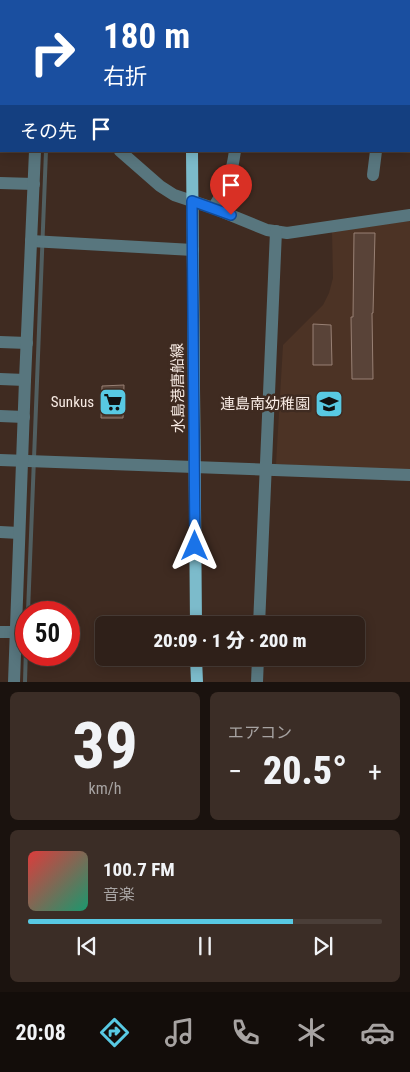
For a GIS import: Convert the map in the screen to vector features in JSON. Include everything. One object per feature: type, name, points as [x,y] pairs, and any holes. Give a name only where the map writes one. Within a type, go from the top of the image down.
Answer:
[{"type":"main road","name":"水島港唐船線","points":[[192,152],[196,616]]},
{"type":"main road","points":[[196,666],[197,682]]},
{"type":"street","points":[[16,601],[19,533],[29,461],[24,417],[26,343],[38,241],[34,184],[35,152]]},
{"type":"street","points":[[121,152],[160,186],[174,195],[276,232],[287,234],[410,215]]},
{"type":"street","points":[[213,208],[226,188],[232,174],[235,152]]},
{"type":"street","points":[[373,175],[376,152]]},
{"type":"street","points":[[0,183],[34,184]]},
{"type":"street","points":[[259,616],[276,232]]},
{"type":"street","points":[[38,241],[193,250]]},
{"type":"street","points":[[0,342],[26,343]]},
{"type":"street","points":[[0,379],[25,380]]},
{"type":"street","points":[[0,416],[24,417]]},
{"type":"street","points":[[0,460],[195,468],[265,468],[410,475]]},
{"type":"street","points":[[0,532],[19,533]]},
{"type":"street","points":[[0,632],[15,632],[14,682]]},
{"type":"street","points":[[257,682],[258,666]]},
{"type":"shaded area","name":"連島南幼稚園","points":[[410,221],[410,471],[276,464],[283,345],[323,305],[329,293],[333,278],[332,231]]},
{"type":"building","points":[[354,233],[375,233],[372,313],[373,379],[352,379],[351,317],[353,317]]},
{"type":"building","points":[[313,324],[331,325],[332,365],[313,365]]},
{"type":"building","name":"Sunkus","points":[[124,385],[123,418],[101,418],[102,386]]},
{"type":"waterway","points":[[28,601],[46,152]]},
{"type":"waterway","points":[[25,666],[25,682]]},
{"type":"place","name":"Sunkus","points":[[113,402]]},
{"type":"place","name":"連島南幼稚園","points":[[329,404]]},
{"type":"route","points":[[195,546],[192,201],[231,215]]}]
